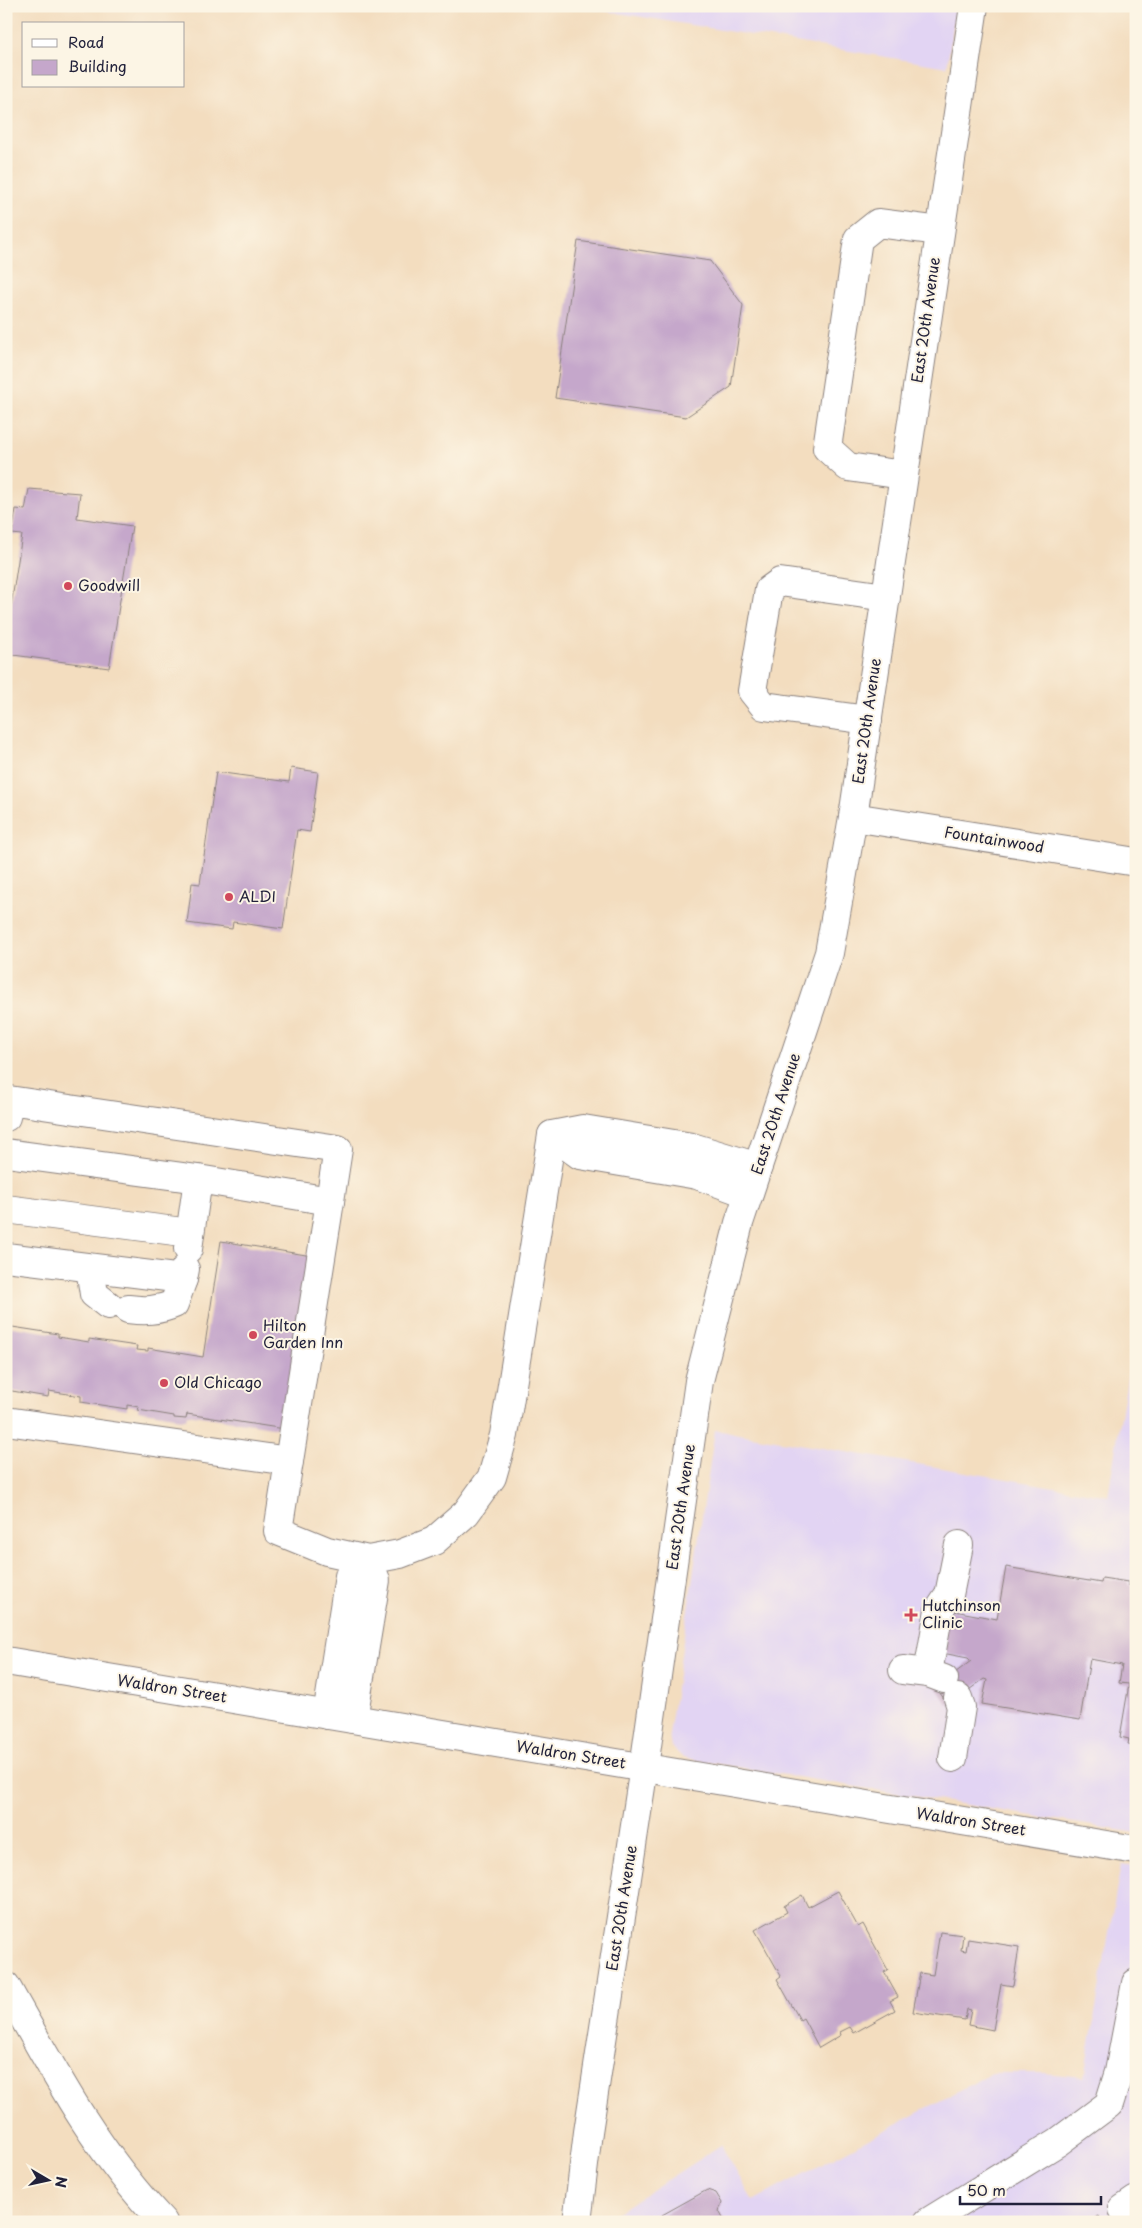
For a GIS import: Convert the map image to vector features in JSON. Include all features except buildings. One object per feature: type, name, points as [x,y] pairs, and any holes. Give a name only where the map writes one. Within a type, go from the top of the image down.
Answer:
[{"type":"street","name":"East 20th Avenue","points":[[576,2222],[699,1381],[739,1223],[829,953],[868,720],[974,6]]},
{"type":"street","points":[[904,475],[848,467],[827,448],[858,239],[878,223],[940,231]]},
{"type":"street","points":[[868,720],[764,706],[752,691],[769,590],[780,582],[886,597]]},
{"type":"street","name":"Fountainwood","points":[[853,817],[1136,862]]},
{"type":"street","points":[[6,1117],[9,1100],[338,1149],[278,1531],[327,1551],[368,1560],[400,1554],[434,1541],[466,1513],[492,1477],[504,1435],[552,1135]]},
{"type":"street","points":[[552,1135],[583,1129],[692,1147],[758,1167]]},
{"type":"street","points":[[552,1135],[580,1155],[697,1175],[749,1194]]},
{"type":"street","points":[[6,1152],[198,1179],[330,1201]]},
{"type":"street","points":[[90,1268],[94,1294],[118,1307],[145,1311],[163,1309],[174,1304],[187,1258],[198,1179]]},
{"type":"street","points":[[6,1209],[187,1258]]},
{"type":"street","points":[[6,1257],[90,1268],[187,1258]]},
{"type":"street","points":[[6,1421],[289,1461]]},
{"type":"street","points":[[953,1758],[961,1707],[934,1680],[939,1610],[949,1595],[960,1545]]},
{"type":"street","points":[[340,1717],[349,1576],[368,1560]]},
{"type":"street","name":"Waldron Street","points":[[6,1661],[1136,1850]]},
{"type":"street","points":[[928,2222],[1058,2142],[1109,2104],[1131,2038],[1136,1983]]},
{"type":"street","points":[[6,1986],[72,2105],[104,2152],[144,2202],[163,2222]]},
{"type":"shaded area","points":[[575,6],[956,6],[947,67]]},
{"type":"shaded area","name":"Hutchinson Clinic","points":[[1136,1325],[1136,1833],[695,1760],[681,1756],[671,1746],[669,1735],[715,1430],[1108,1496]]},
{"type":"shaded area","points":[[1121,1864],[1136,1866],[1136,2222],[602,2222],[721,2145],[753,2201],[992,2073],[1043,2073],[1084,2077]]},
{"type":"place","name":"Goodwill","points":[[68,586]]},
{"type":"place","name":"ALDI","points":[[229,897]]},
{"type":"place","name":"Hilton Garden Inn","points":[[253,1335]]},
{"type":"place","name":"Old Chicago","points":[[164,1383]]},
{"type":"place","name":"Hutchinson Clinic","points":[[911,1615]]}]
